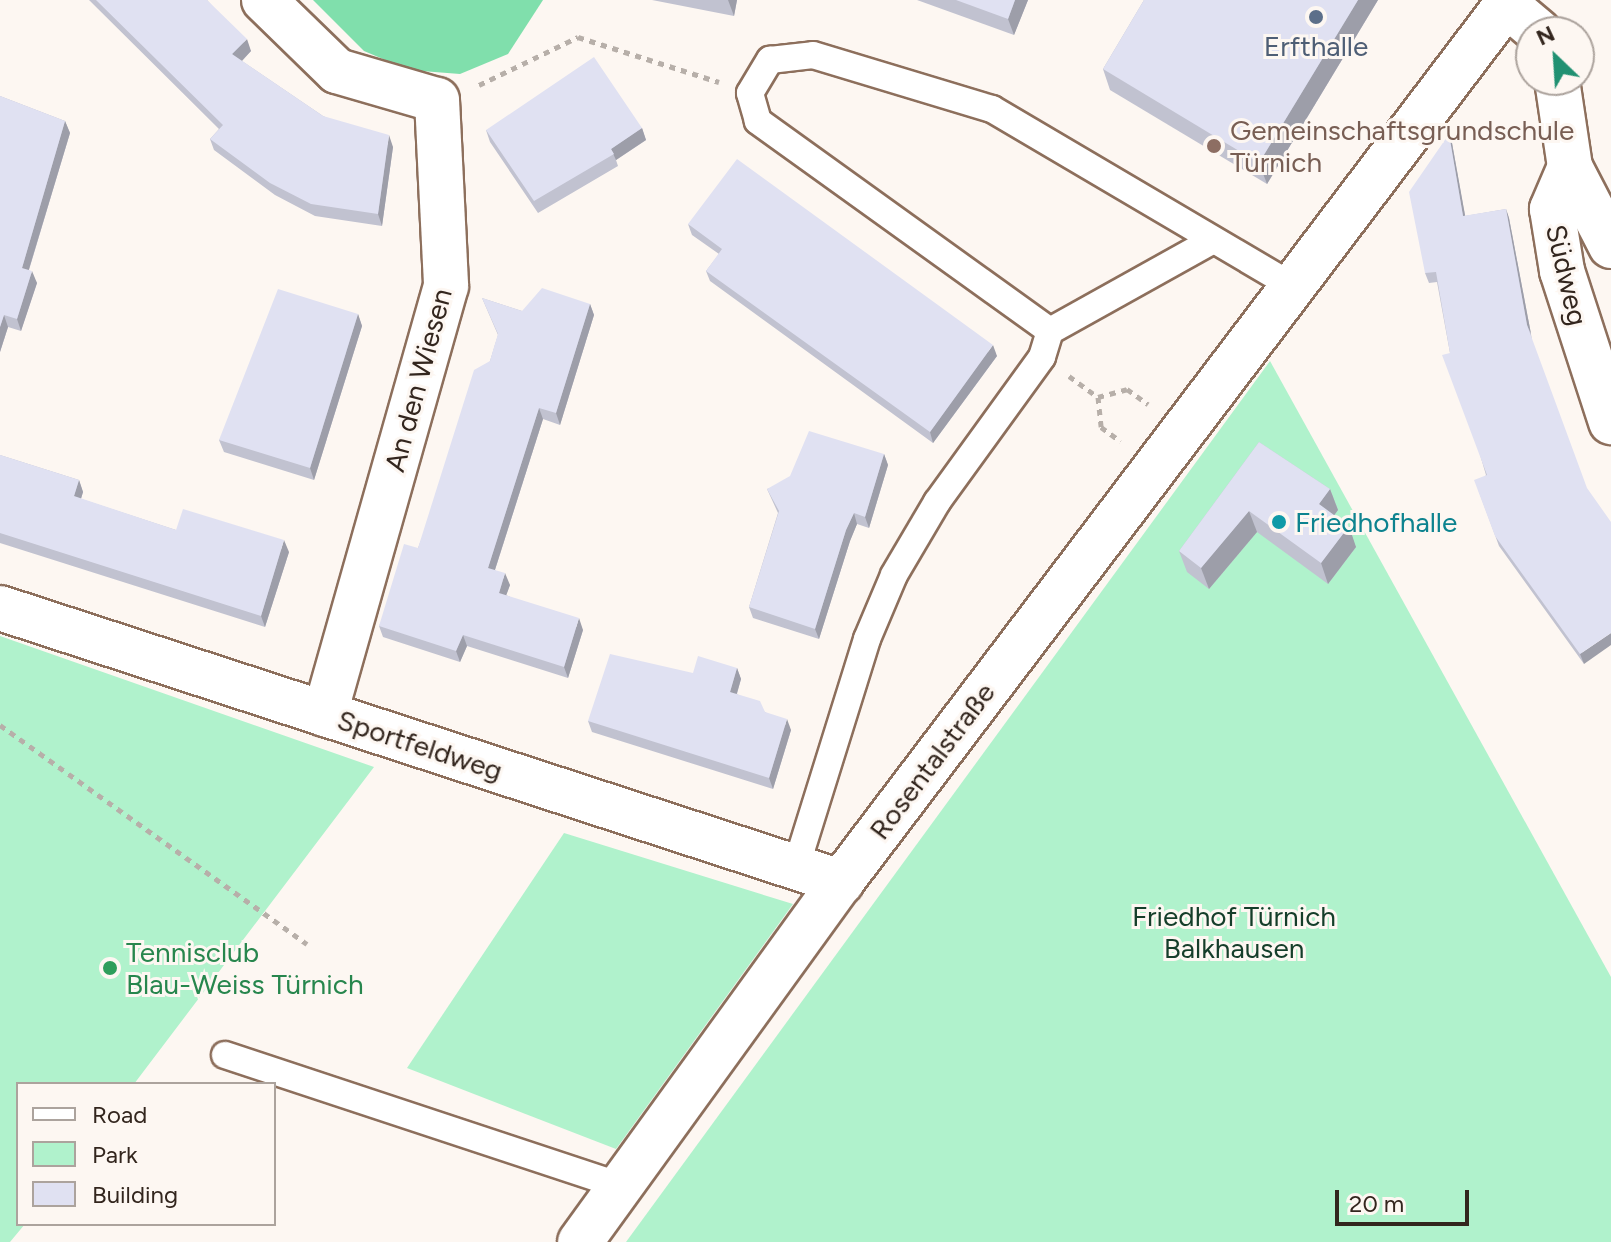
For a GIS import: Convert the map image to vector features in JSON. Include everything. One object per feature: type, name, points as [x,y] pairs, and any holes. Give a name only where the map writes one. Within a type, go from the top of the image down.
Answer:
[{"type":"street","points":[[264,0],[337,71],[437,100]]},
{"type":"street","name":"Rosentalstraße","points":[[580,1242],[841,882],[1153,466],[1292,286],[1514,9]]},
{"type":"street","points":[[1559,96],[1570,167],[1611,246]]},
{"type":"street","name":"An den Wiesen","points":[[325,714],[446,286],[437,100]]},
{"type":"street","name":"Südweg","points":[[1570,167],[1552,209],[1562,271],[1611,422]]},
{"type":"street","name":"Sportfeldweg","points":[[0,608],[841,882]]},
{"type":"lane","points":[[1050,331],[758,121],[750,93],[770,60],[813,55],[992,109],[1208,243],[1292,286]]},
{"type":"lane","points":[[796,867],[867,639],[894,575],[937,502],[1042,357],[1050,331],[1208,243]]},
{"type":"lane","points":[[225,1055],[621,1186]]},
{"type":"path","points":[[437,100],[511,74],[578,37],[750,93]]},
{"type":"path","points":[[1042,357],[1098,397],[1101,427],[1153,466]]},
{"type":"path","points":[[1098,397],[1127,389],[1182,428]]},
{"type":"path","points":[[0,725],[307,944]]},
{"type":"green space","points":[[313,0],[543,0],[508,54],[460,74],[409,70],[364,51]]},
{"type":"green space","name":"Friedhof Türnich Balkhausen","points":[[1270,361],[1611,977],[1611,1242],[626,1242]]},
{"type":"green space","name":"Tennisclub Blau-Weiss Türnich","points":[[0,636],[374,767],[136,1082],[16,1082],[16,1226],[23,1226],[10,1242],[0,1242]]},
{"type":"green space","points":[[564,833],[793,904],[616,1149],[407,1068]]},
{"type":"building","points":[[96,0],[207,0],[247,39],[232,54],[323,116],[389,135],[378,214],[311,204],[270,183],[210,139],[223,125]]},
{"type":"building","points":[[956,0],[1015,0],[1008,19]]},
{"type":"building","points":[[1144,0],[1358,0],[1259,163],[1103,69]]},
{"type":"building","points":[[594,57],[642,128],[611,149],[614,154],[534,201],[486,130]]},
{"type":"building","points":[[0,96],[65,121],[22,268],[32,271],[17,319],[4,315],[0,327]]},
{"type":"building","points":[[1449,134],[1463,216],[1506,209],[1527,325],[1587,488],[1611,522],[1611,633],[1580,654],[1495,536],[1474,480],[1487,475],[1442,355],[1450,353],[1436,272],[1425,273],[1409,192]]},
{"type":"building","points":[[737,159],[993,345],[930,432],[706,271],[722,249],[688,224]]},
{"type":"building","points":[[542,288],[590,304],[556,413],[539,408],[488,568],[505,573],[499,593],[579,618],[564,667],[463,635],[456,651],[379,626],[404,544],[418,548],[474,370],[490,361],[498,334],[482,298],[522,311]]},
{"type":"building","points":[[278,289],[358,314],[310,468],[219,440]]},
{"type":"building","points":[[809,431],[884,454],[865,517],[854,513],[846,530],[815,629],[749,607],[779,511],[767,489],[790,476]]},
{"type":"building","points":[[1259,442],[1330,489],[1319,504],[1349,526],[1321,563],[1249,511],[1201,568],[1179,551]]},
{"type":"building","points":[[0,455],[79,480],[74,496],[176,530],[183,509],[284,540],[261,616],[0,533]]},
{"type":"building","points":[[610,654],[693,673],[698,656],[737,668],[730,692],[760,701],[765,712],[787,719],[769,778],[588,721]]},
{"type":"place","name":"Erfthalle","points":[[1316,17]]},
{"type":"place","name":"Gemeinschaftsgrundschule Türnich","points":[[1214,146]]},
{"type":"place","name":"Friedhofhalle","points":[[1279,522]]},
{"type":"place","name":"Tennisclub Blau-Weiss Türnich","points":[[110,968]]}]
